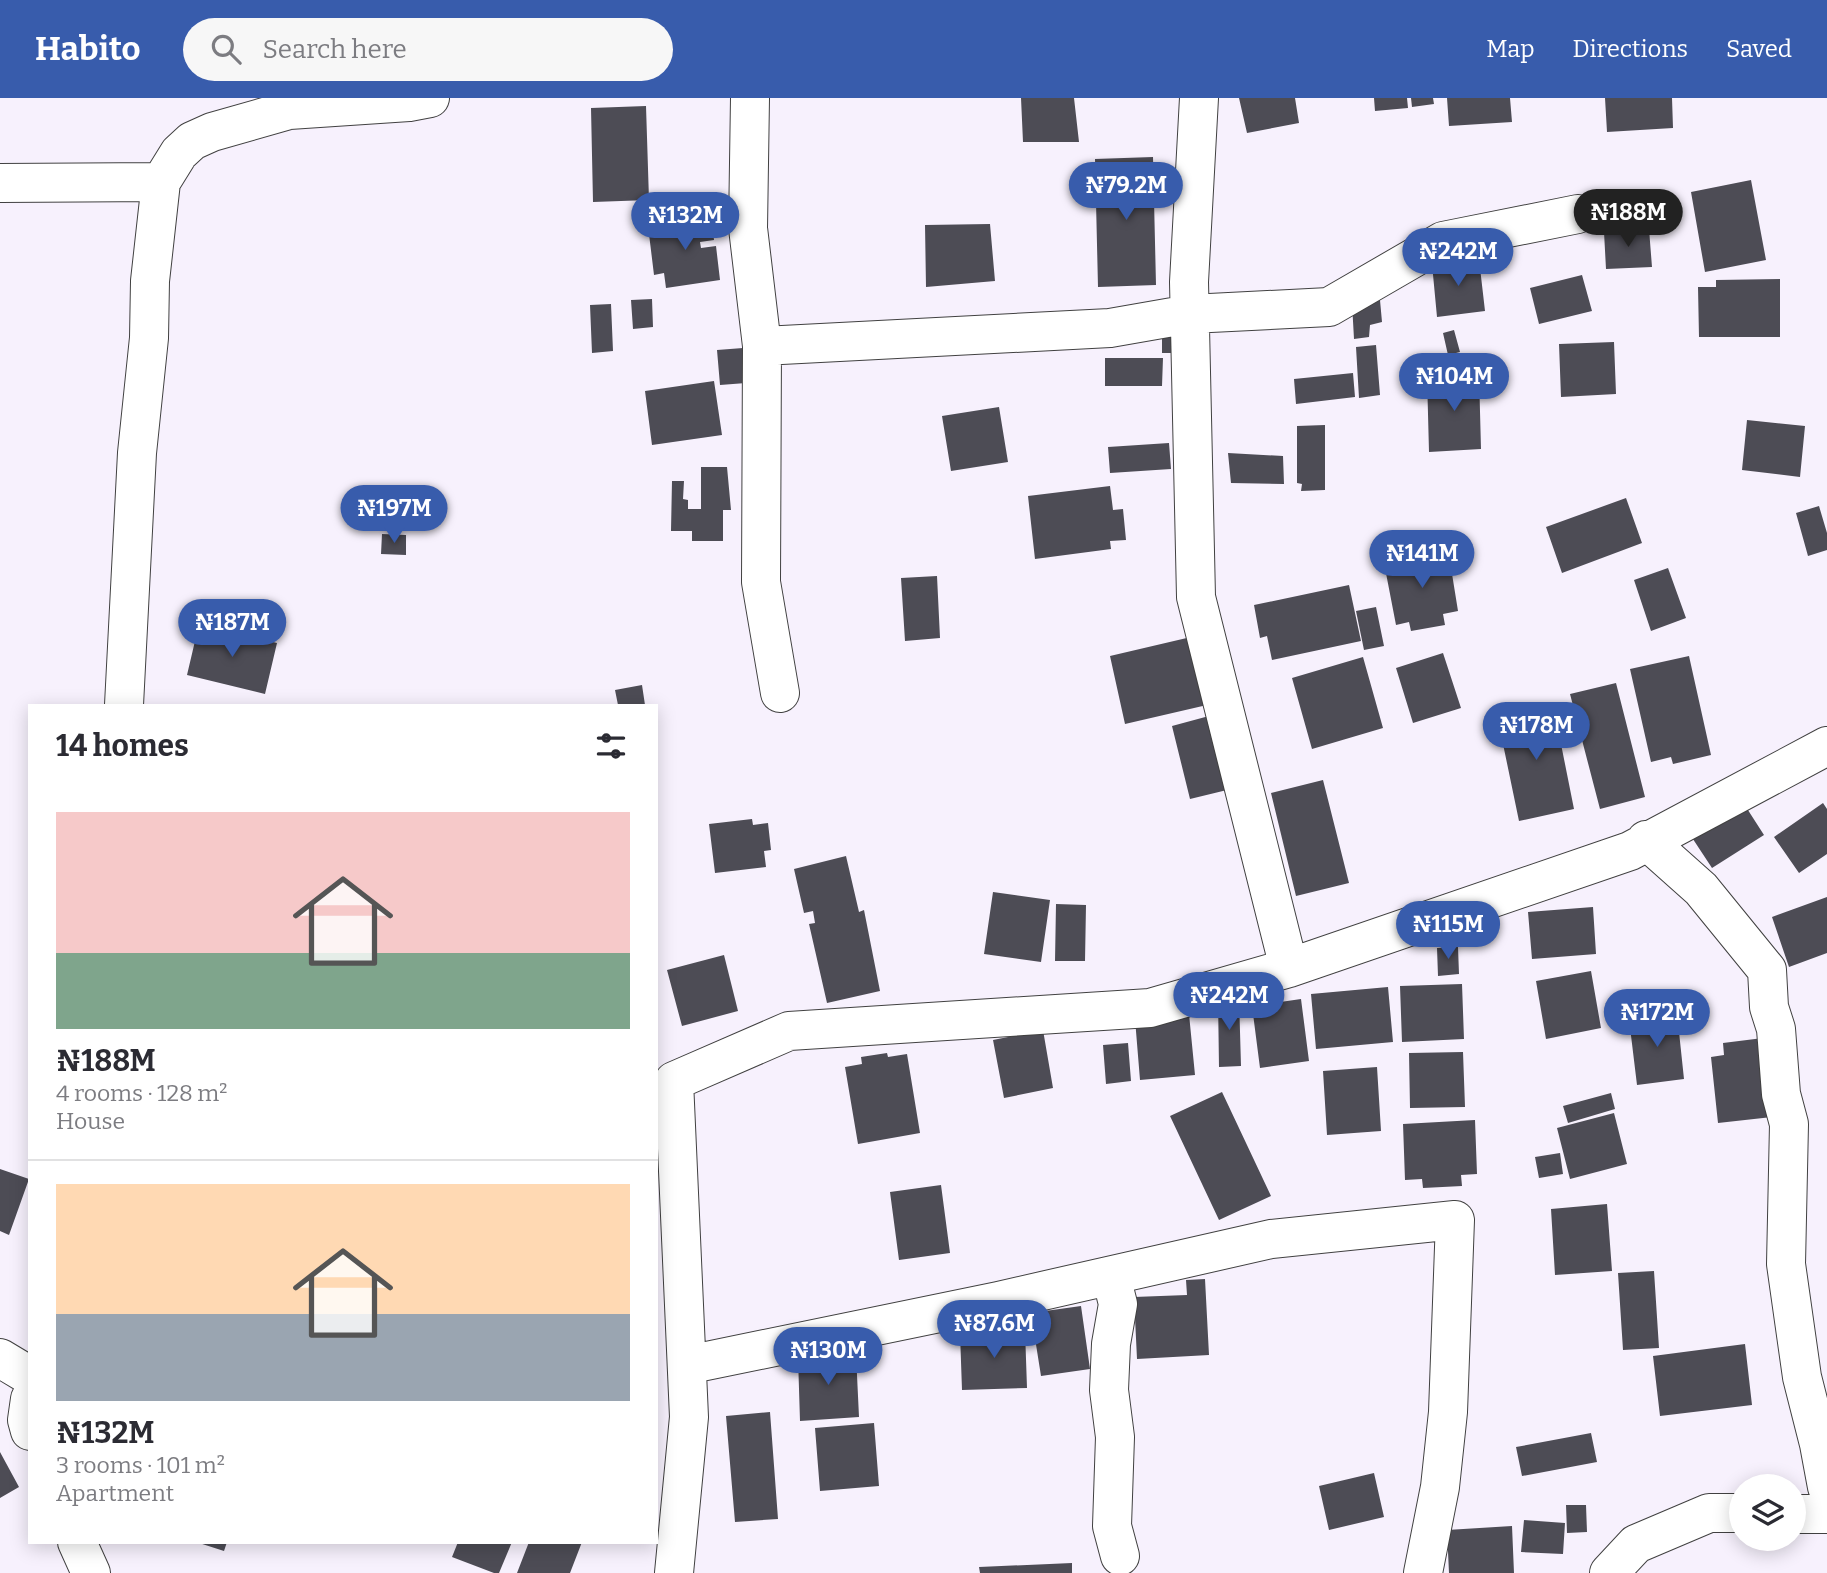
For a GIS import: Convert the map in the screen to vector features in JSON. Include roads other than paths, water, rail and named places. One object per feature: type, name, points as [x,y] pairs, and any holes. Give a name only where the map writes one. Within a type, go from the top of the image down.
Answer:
[{"type":"street","points":[[124,704],[137,453],[149,338],[150,281],[162,182],[178,153],[192,141],[287,104],[409,102],[430,98]]},
{"type":"street","points":[[750,98],[748,228],[762,346],[761,582],[780,693]]},
{"type":"street","points":[[1199,98],[1189,282],[1196,597],[1289,968]]},
{"type":"street","points":[[0,183],[162,182]]},
{"type":"street","points":[[762,346],[1110,328],[1189,314],[1329,307],[1443,241],[1578,214]]},
{"type":"street","points":[[674,1573],[689,1417],[674,1081],[789,1031],[1150,1009],[1289,968],[1630,851],[1646,840],[1827,746]]},
{"type":"street","points":[[1646,840],[1701,890],[1767,970],[1769,1007],[1776,1029],[1781,1094],[1789,1124],[1786,1264],[1802,1377],[1827,1487]]},
{"type":"street","points":[[687,1365],[1111,1276],[1271,1239],[1455,1220],[1448,1412],[1440,1487],[1423,1573]]},
{"type":"street","points":[[1111,1276],[1118,1304],[1111,1344],[1109,1390],[1115,1437],[1112,1526],[1120,1556]]},
{"type":"street","points":[[0,1358],[28,1375]]},
{"type":"street","points":[[1609,1573],[1636,1544],[1709,1513],[1729,1513]]},
{"type":"street","points":[[1806,1514],[1827,1514]]},
{"type":"street","points":[[77,1544],[91,1573]]}]
